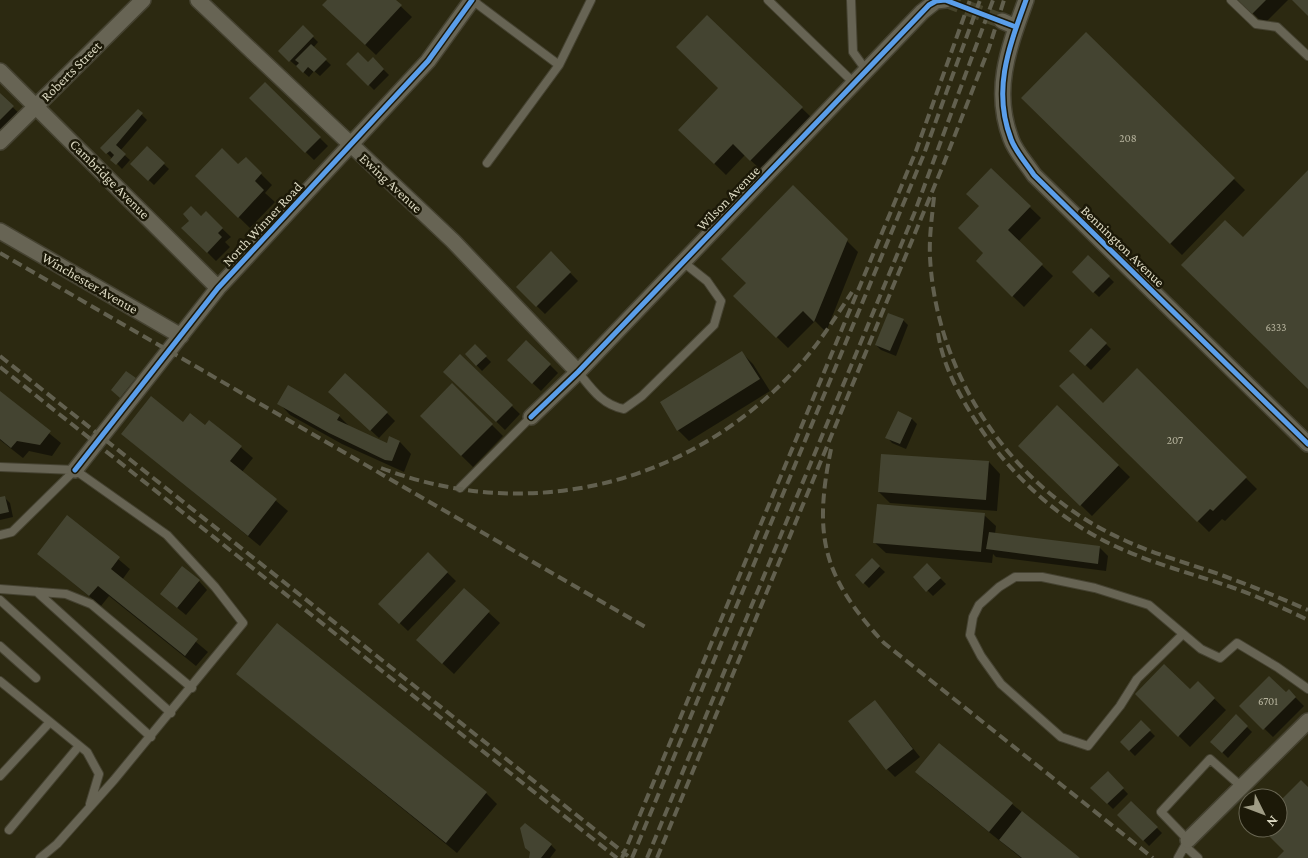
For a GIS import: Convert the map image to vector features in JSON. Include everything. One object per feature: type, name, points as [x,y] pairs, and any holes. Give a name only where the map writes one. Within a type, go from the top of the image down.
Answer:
[{"type":"street","name":"Roberts Street","points":[[0,142],[143,0]]},
{"type":"street","name":"Ewing Avenue","points":[[198,0],[453,242],[578,372]]},
{"type":"street","name":"North Winner Road","points":[[76,470],[218,288],[428,61],[472,0]]},
{"type":"street","name":"Wilson Avenue","points":[[531,418],[578,372],[925,8],[936,1],[945,0]]},
{"type":"street","points":[[1002,21],[1016,27],[1026,0]]},
{"type":"street","name":"Bennington Avenue","points":[[1016,27],[1006,58],[1002,100],[1011,140],[1034,175],[1308,444]]},
{"type":"street","name":"Cambridge Avenue","points":[[0,71],[218,288]]},
{"type":"street","name":"Winchester Avenue","points":[[0,231],[181,336]]},
{"type":"street","points":[[1187,843],[1308,721]]},
{"type":"lane","points":[[472,0],[559,66]]},
{"type":"lane","points":[[486,163],[559,66],[591,0]]},
{"type":"lane","points":[[768,0],[854,83]]},
{"type":"lane","points":[[851,0],[853,52],[866,70]]},
{"type":"lane","points":[[1232,0],[1256,24],[1277,27],[1308,56]]},
{"type":"lane","points":[[578,372],[596,395],[613,407],[624,409],[642,396],[714,326],[722,301],[707,282],[683,262]]},
{"type":"lane","points":[[460,488],[531,418]]},
{"type":"lane","points":[[0,467],[76,470],[167,535],[215,586],[243,623],[171,714],[57,844],[40,858]]},
{"type":"lane","points":[[0,535],[12,532],[76,470]]},
{"type":"lane","points":[[1183,634],[1138,679],[1120,706],[1088,746],[1061,738],[1001,684],[981,656],[970,635],[973,617],[979,605],[999,587],[1015,577],[1042,577],[1095,588],[1149,605],[1201,649],[1220,658],[1237,643],[1277,667],[1308,689]]},
{"type":"lane","points":[[0,589],[66,594],[91,604],[192,688]]},
{"type":"lane","points":[[37,592],[171,714]]},
{"type":"lane","points":[[0,600],[151,737]]},
{"type":"lane","points":[[0,646],[36,678]]},
{"type":"lane","points":[[0,681],[86,752],[99,774],[96,788],[87,810]]},
{"type":"lane","points":[[0,694],[7,686]]},
{"type":"lane","points":[[0,776],[50,722]]},
{"type":"lane","points":[[8,830],[79,746]]},
{"type":"lane","points":[[1198,858],[1161,812],[1210,760],[1242,787]]},
{"type":"lane","points":[[1178,858],[1187,843]]},
{"type":"building","points":[[327,0],[396,0],[402,5],[365,45],[322,5]]},
{"type":"building","points":[[1238,0],[1266,0],[1252,14]]},
{"type":"building","points":[[1292,0],[1308,0],[1308,16]]},
{"type":"building","points":[[707,15],[803,107],[750,161],[733,144],[714,164],[678,130],[718,88],[676,47]]},
{"type":"building","points":[[303,25],[314,36],[289,62],[278,51]]},
{"type":"building","points":[[1086,32],[1235,178],[1170,244],[1021,98]]},
{"type":"building","points":[[311,44],[327,59],[314,72],[308,67],[303,73],[296,66],[299,63],[295,60]]},
{"type":"building","points":[[358,52],[368,62],[373,57],[384,69],[368,86],[346,64]]},
{"type":"building","points":[[265,82],[321,137],[305,153],[249,98]]},
{"type":"building","points":[[0,93],[14,106],[0,120]]},
{"type":"building","points":[[138,109],[143,113],[116,145],[126,154],[116,165],[110,160],[114,155],[110,151],[106,154],[100,148]]},
{"type":"building","points":[[147,146],[165,163],[148,181],[130,164]]},
{"type":"building","points":[[222,148],[238,164],[246,157],[262,173],[255,181],[264,190],[238,218],[195,176]]},
{"type":"building","points":[[991,168],[1031,206],[1008,230],[1043,264],[1012,297],[976,261],[983,253],[958,228],[979,206],[966,194]]},
{"type":"building","points":[[1308,170],[1308,389],[1181,265],[1225,220],[1243,237]]},
{"type":"building","points":[[793,185],[848,239],[814,322],[803,311],[776,338],[733,296],[746,283],[721,259]]},
{"type":"building","points":[[191,206],[201,216],[206,211],[223,228],[218,233],[222,237],[207,253],[181,228],[189,221],[183,214]]},
{"type":"building","points":[[551,251],[571,272],[536,307],[516,287]]},
{"type":"building","points":[[1088,255],[1110,276],[1093,293],[1072,272]]},
{"type":"building","points":[[888,313],[904,319],[890,351],[875,345]]},
{"type":"building","points":[[1091,328],[1107,343],[1085,366],[1069,351]]},
{"type":"building","points":[[526,340],[551,364],[532,384],[507,360]]},
{"type":"building","points":[[475,344],[487,356],[476,366],[465,354]]},
{"type":"building","points":[[742,351],[760,379],[677,431],[660,402]]},
{"type":"building","points":[[460,354],[513,405],[496,422],[443,372]]},
{"type":"building","points":[[1137,368],[1247,477],[1213,511],[1210,509],[1197,522],[1059,386],[1073,373],[1103,403]]},
{"type":"building","points":[[126,371],[136,378],[120,398],[111,390]]},
{"type":"building","points":[[345,373],[388,412],[370,431],[328,392]]},
{"type":"building","points":[[452,383],[493,424],[461,456],[420,416]]},
{"type":"building","points":[[288,385],[340,415],[337,420],[387,443],[389,436],[400,441],[392,461],[385,460],[329,433],[277,404]]},
{"type":"building","points":[[0,391],[51,431],[40,445],[17,441],[11,448],[0,439]]},
{"type":"building","points":[[151,396],[183,422],[190,413],[205,425],[209,420],[242,446],[230,461],[277,499],[248,536],[121,434]]},
{"type":"building","points":[[1057,405],[1119,465],[1080,506],[1018,446]]},
{"type":"building","points":[[898,411],[912,418],[900,444],[885,438]]},
{"type":"building","points":[[881,454],[989,461],[986,500],[878,492]]},
{"type":"building","points":[[5,496],[9,512],[0,514],[0,497]]},
{"type":"building","points":[[877,504],[985,513],[981,552],[873,543]]},
{"type":"building","points":[[67,515],[120,557],[111,569],[198,639],[185,656],[98,586],[89,596],[37,554]]},
{"type":"building","points":[[989,532],[1100,546],[1098,564],[986,549]]},
{"type":"building","points":[[428,552],[448,572],[399,624],[378,604]]},
{"type":"building","points":[[872,558],[880,566],[863,584],[855,575]]},
{"type":"building","points":[[927,563],[941,578],[926,592],[913,577]]},
{"type":"building","points":[[182,566],[200,580],[177,608],[160,594]]},
{"type":"building","points":[[464,588],[490,611],[442,664],[416,640]]},
{"type":"building","points":[[277,623],[487,792],[446,843],[236,674]]},
{"type":"building","points":[[1164,664],[1190,689],[1198,681],[1215,698],[1178,737],[1135,694]]},
{"type":"building","points":[[1269,676],[1286,692],[1289,689],[1296,697],[1263,730],[1239,706]]},
{"type":"building","points":[[875,700],[913,749],[886,770],[848,721]]},
{"type":"building","points":[[1236,714],[1248,726],[1222,753],[1210,742]]},
{"type":"building","points":[[1141,720],[1151,730],[1129,751],[1120,742]]},
{"type":"building","points":[[939,743],[1013,803],[989,832],[915,772]]},
{"type":"building","points":[[1108,771],[1124,788],[1107,804],[1090,788]]},
{"type":"building","points":[[1301,780],[1308,787],[1308,858],[1277,858],[1284,851],[1271,838],[1288,838],[1288,793]]},
{"type":"building","points":[[1131,801],[1158,827],[1143,841],[1117,815]]},
{"type":"building","points":[[1022,811],[1080,858],[1022,858],[999,840]]},
{"type":"building","points":[[525,823],[552,844],[541,858],[529,858],[530,852],[525,848],[520,828]]},
{"type":"tunnel","points":[[945,0],[1002,21]]},
{"type":"railway","points":[[622,858],[916,151],[970,0]]},
{"type":"railway","points":[[632,858],[924,154],[980,0]]},
{"type":"railway","points":[[647,858],[914,214],[993,0]]},
{"type":"railway","points":[[657,858],[944,163],[989,48],[1004,0]]},
{"type":"railway","points":[[934,197],[930,234],[930,257],[936,302],[948,345],[965,387],[988,426],[1016,461],[1049,492],[1085,519],[1124,540],[1161,555],[1235,580],[1308,610]]},
{"type":"railway","points":[[0,253],[647,628]]},
{"type":"railway","points":[[381,468],[438,485],[496,493],[553,492],[609,482],[663,464],[714,437],[761,402],[811,352],[852,292]]},
{"type":"railway","points":[[938,333],[948,369],[964,402],[977,423],[1005,461],[1038,495],[1057,510],[1096,537],[1117,547],[1159,564],[1270,602],[1308,620]]},
{"type":"railway","points":[[0,356],[628,856]]},
{"type":"railway","points":[[0,367],[617,858]]},
{"type":"railway","points":[[831,449],[823,507],[824,532],[828,554],[836,576],[847,597],[863,619],[884,643],[1153,858]]},
{"type":"cycle path","points":[[75,470],[218,288],[428,61],[472,0]]},
{"type":"cycle path","points":[[531,417],[578,372],[929,5],[936,1],[945,0],[1016,27]]},
{"type":"cycle path","points":[[1026,0],[1009,52],[1003,86],[1005,121],[1018,153],[1034,175],[1308,444]]}]
